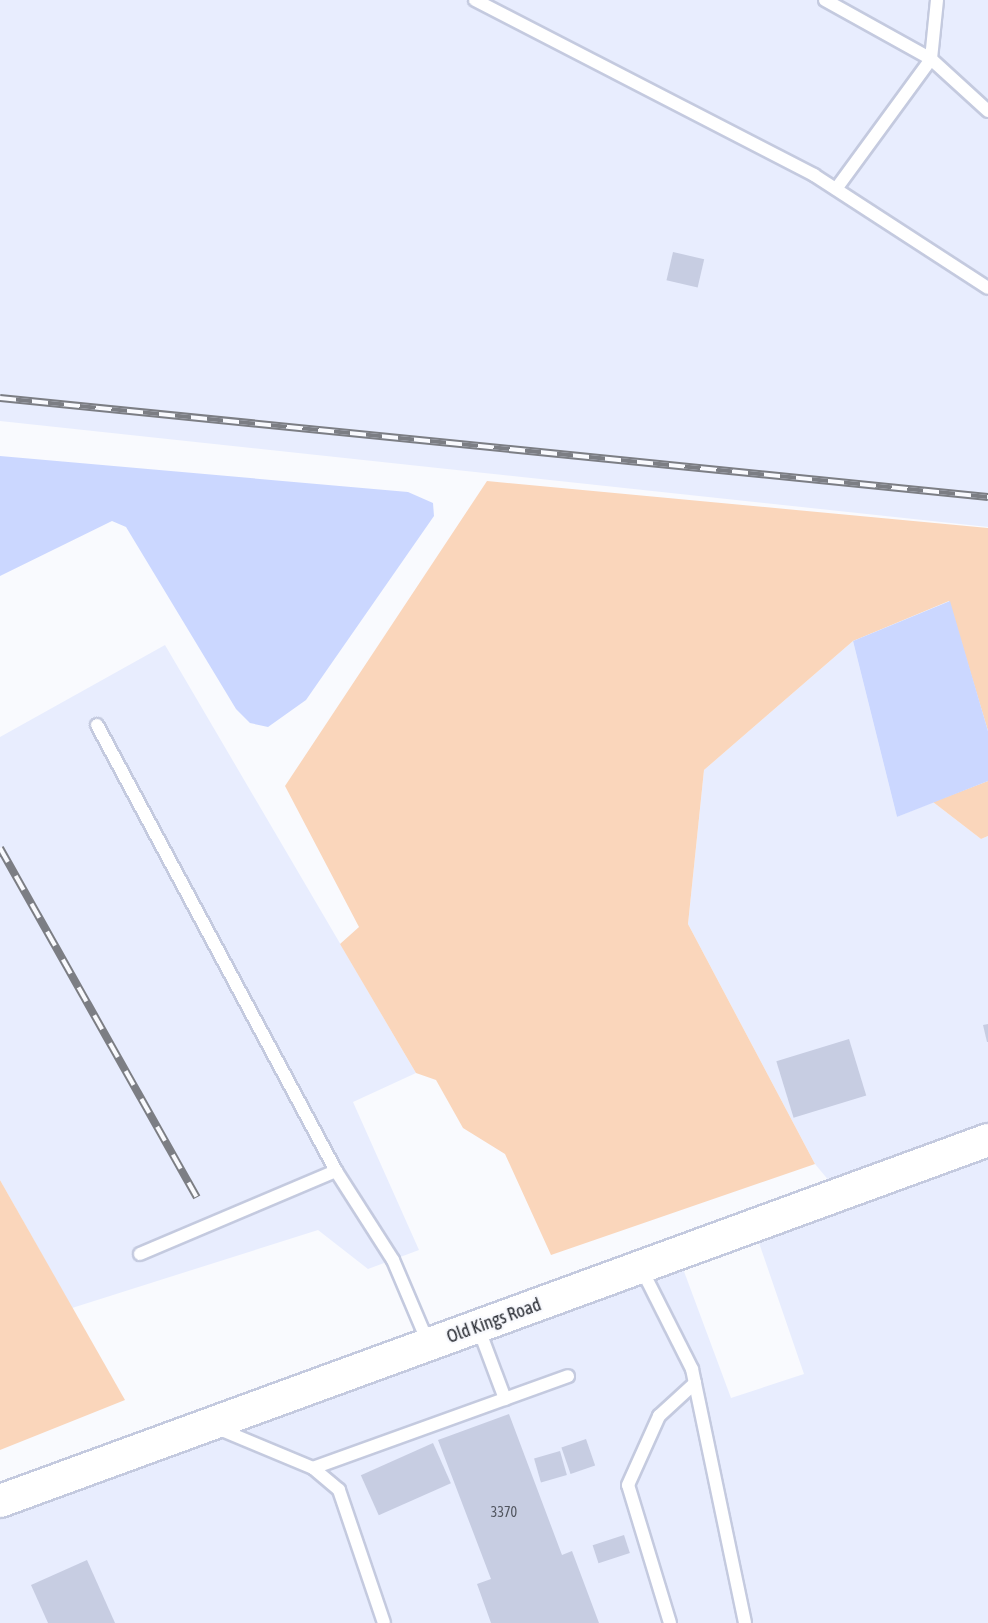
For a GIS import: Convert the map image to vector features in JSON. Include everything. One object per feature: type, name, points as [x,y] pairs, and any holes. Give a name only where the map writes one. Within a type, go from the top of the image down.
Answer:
[{"type":"street","name":"Old Kings Road","points":[[0,1501],[988,1140]]},
{"type":"lane","points":[[475,0],[836,189],[988,288]]},
{"type":"lane","points":[[825,0],[931,59],[988,111]]},
{"type":"lane","points":[[836,189],[931,59],[937,0]]},
{"type":"lane","points":[[97,725],[336,1171],[393,1260],[429,1345]]},
{"type":"lane","points":[[141,1254],[336,1171]]},
{"type":"lane","points":[[641,1267],[695,1383],[744,1623]]},
{"type":"lane","points":[[478,1327],[505,1399]]},
{"type":"lane","points":[[313,1468],[568,1376]]},
{"type":"lane","points":[[670,1623],[628,1485],[659,1416],[695,1383]]},
{"type":"lane","points":[[210,1425],[313,1468],[339,1490],[384,1623]]},
{"type":"shaded area","points":[[0,0],[988,0],[988,527],[0,421]]},
{"type":"shaded area","points":[[487,481],[988,528],[988,731],[949,601],[853,641],[704,770],[688,924],[815,1164],[551,1255],[505,1154],[463,1128],[436,1080],[416,1073],[340,944],[359,927],[285,786]]},
{"type":"shaded area","points":[[853,641],[897,817],[933,802],[981,839],[988,836],[988,1123],[830,1182],[815,1164],[688,924],[704,770]]},
{"type":"shaded area","points":[[165,645],[416,1073],[353,1102],[419,1250],[368,1269],[318,1230],[72,1308],[0,1180],[0,737]]},
{"type":"shaded area","points":[[988,781],[988,836],[981,839],[933,802]]},
{"type":"shaded area","points":[[988,1154],[988,1623],[0,1623],[0,1514],[682,1266],[731,1398],[804,1374],[757,1237]]},
{"type":"shaded area","points":[[0,1180],[125,1400],[0,1450]]},
{"type":"water","points":[[0,456],[408,492],[433,503],[434,516],[306,700],[268,727],[250,723],[236,709],[126,527],[112,521],[0,576]]},
{"type":"water","points":[[950,601],[988,731],[988,781],[897,817],[853,641]]},
{"type":"building","points":[[673,252],[704,259],[698,287],[666,280]]},
{"type":"building","points":[[988,1024],[988,1042],[987,1042],[983,1025]]},
{"type":"building","points":[[849,1039],[866,1095],[794,1118],[776,1061]]},
{"type":"building","points":[[509,1414],[562,1555],[572,1551],[599,1623],[491,1623],[477,1584],[491,1579],[438,1440]]},
{"type":"building","points":[[586,1439],[595,1465],[571,1474],[561,1447]]},
{"type":"building","points":[[433,1443],[451,1483],[379,1515],[361,1475]]},
{"type":"building","points":[[560,1451],[567,1475],[541,1482],[534,1458]]},
{"type":"building","points":[[624,1535],[630,1553],[598,1563],[593,1545]]},
{"type":"building","points":[[87,1560],[115,1623],[48,1623],[31,1585]]},
{"type":"railway","points":[[0,398],[988,497]]},
{"type":"railway","points":[[0,848],[197,1197]]}]
